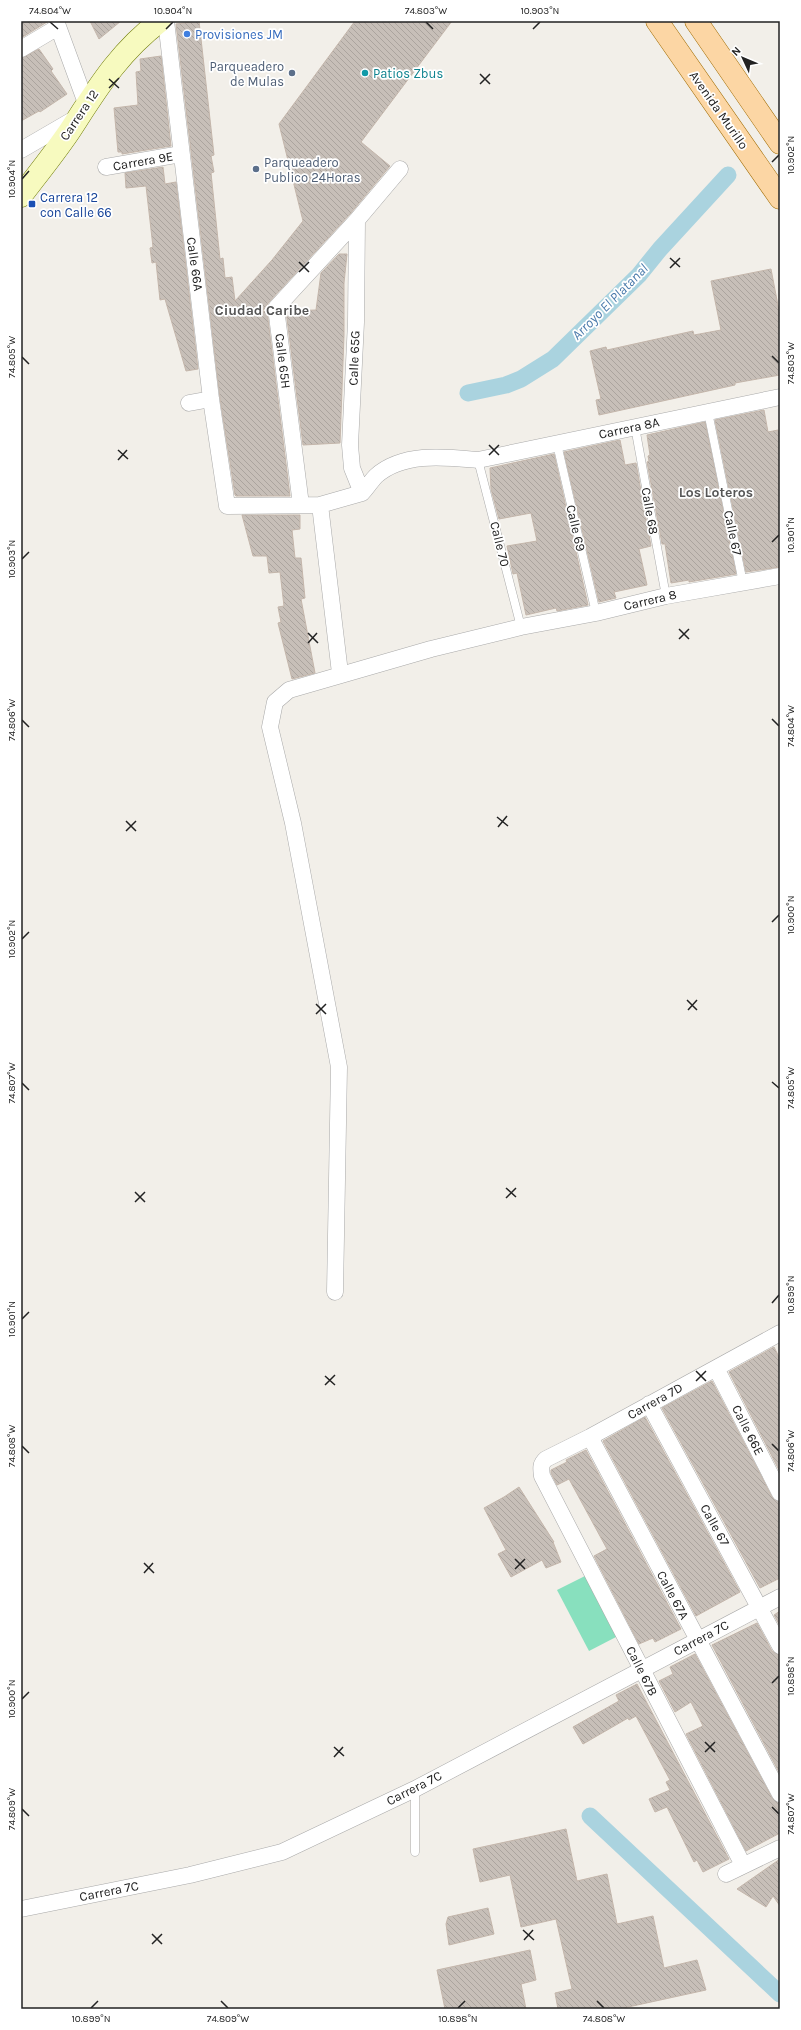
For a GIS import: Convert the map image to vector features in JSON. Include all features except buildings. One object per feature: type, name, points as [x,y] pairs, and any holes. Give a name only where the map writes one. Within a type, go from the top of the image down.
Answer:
[{"type":"main road","name":"Avenida Murillo","points":[[658,21],[780,198]]},
{"type":"main road","points":[[696,21],[780,143]]},
{"type":"main road","name":"Carrera 12","points":[[21,196],[113,66],[149,26]]},
{"type":"street","name":"Calle 66A","points":[[166,21],[211,399],[227,506],[301,504]]},
{"type":"street","points":[[21,49],[57,24],[82,110],[21,150]]},
{"type":"street","name":"Carrera 9E","points":[[106,167],[181,154]]},
{"type":"street","name":"Calle 65H","points":[[301,504],[276,308],[357,220],[400,169]]},
{"type":"street","name":"Calle 65G","points":[[357,220],[356,322],[350,445],[352,468],[362,493]]},
{"type":"street","name":"Carrera 8A","points":[[362,493],[377,476],[395,465],[417,459],[448,457],[478,460],[780,397]]},
{"type":"street","points":[[189,403],[211,399]]},
{"type":"street","points":[[301,504],[320,505],[362,493]]},
{"type":"street","points":[[320,505],[340,673]]},
{"type":"street","name":"Carrera 8","points":[[335,1292],[338,1067],[293,823],[270,727],[275,702],[288,690],[340,673],[431,649],[666,596],[780,576]]},
{"type":"street","name":"Carrera 7D","points":[[542,1476],[540,1468],[543,1462],[780,1333]]},
{"type":"street","name":"Calle 66E","points":[[716,1368],[780,1493]]},
{"type":"street","name":"Calle 67","points":[[649,1404],[780,1646]]},
{"type":"street","name":"Calle 67A","points":[[590,1437],[780,1794]]},
{"type":"street","name":"Calle 67B","points":[[542,1476],[743,1865]]},
{"type":"street","name":"Carrera 7C","points":[[21,1909],[190,1875],[282,1852],[415,1789],[780,1597]]},
{"type":"street","points":[[726,1874],[780,1848]]},
{"type":"lane","name":"Calle 67","points":[[708,412],[743,583]]},
{"type":"lane","name":"Calle 68","points":[[635,427],[666,596]]},
{"type":"lane","name":"Calle 69","points":[[557,444],[596,613]]},
{"type":"lane","name":"Calle 70","points":[[478,460],[521,628]]},
{"type":"lane","points":[[415,1789],[415,1852]]},
{"type":"green space","points":[[587,1575],[618,1636],[589,1651],[557,1590]]},
{"type":"waterway","name":"Arroyo El Platanal","points":[[468,393],[506,385],[521,379],[553,359],[639,275],[660,249],[728,175]]},
{"type":"waterway","points":[[590,1816],[780,1994]]},
{"type":"place","name":"Provisiones JM","points":[[187,34]]},
{"type":"place","name":"Parqueadero de Mulas","points":[[292,73]]},
{"type":"place","name":"Patios Zbus","points":[[365,73]]},
{"type":"place","name":"Parqueadero Publico 24Horas","points":[[256,169]]},
{"type":"place","name":"Carrera 12 con Calle 66","points":[[32,204]]},
{"type":"district","name":"Ciudad Caribe","points":[[262,310]]},
{"type":"district","name":"Los Loteros","points":[[716,492]]}]
